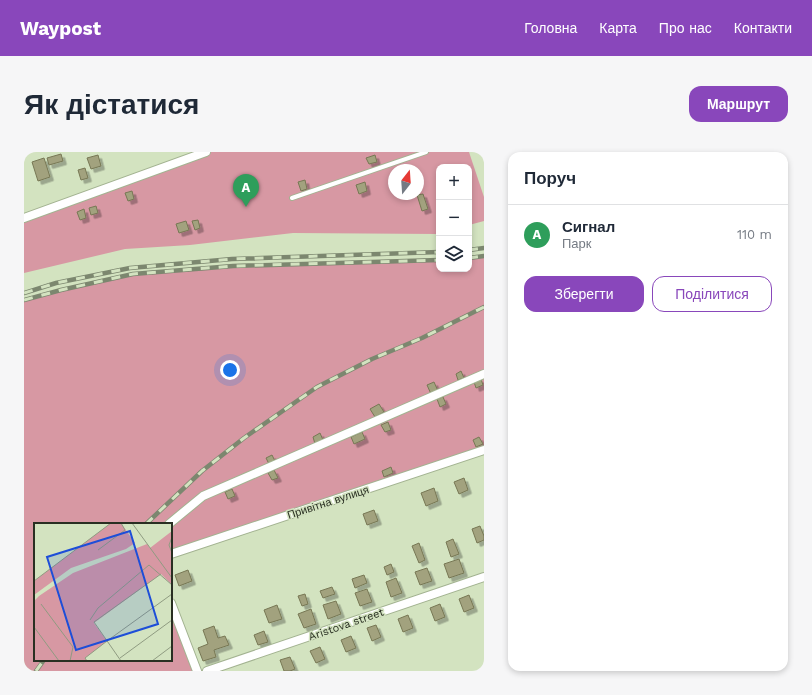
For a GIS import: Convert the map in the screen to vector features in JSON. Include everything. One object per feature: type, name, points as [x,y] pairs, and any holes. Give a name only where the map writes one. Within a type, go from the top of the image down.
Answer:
[{"type":"street","points":[[24,218],[206,152]]},
{"type":"street","points":[[170,523],[203,496],[484,374]]},
{"type":"street","name":"Привітна вулиця","points":[[172,554],[484,450]]},
{"type":"street","name":"Aristova street","points":[[207,671],[484,577]]},
{"type":"street","points":[[172,606],[197,671]]},
{"type":"lane","points":[[292,198],[426,152]]},
{"type":"shaded area","points":[[206,152],[469,152],[484,197],[484,221],[472,224],[472,164],[436,164],[436,234],[293,233],[190,245],[125,249],[24,273],[24,218]]},
{"type":"shaded area","points":[[484,256],[484,450],[172,554],[172,523],[34,523],[34,661],[172,661],[172,606],[197,671],[24,671],[24,300],[133,274],[233,266],[436,260],[436,272],[472,272],[472,258]]},
{"type":"building","points":[[61,154],[63,161],[49,165],[47,158]]},
{"type":"building","points":[[98,155],[101,166],[91,169],[87,158]]},
{"type":"building","points":[[375,155],[377,162],[369,164],[366,158]]},
{"type":"building","points":[[44,158],[50,177],[38,181],[32,162]]},
{"type":"building","points":[[85,168],[88,178],[81,180],[78,170]]},
{"type":"building","points":[[305,180],[307,189],[301,191],[298,182]]},
{"type":"building","points":[[365,182],[367,191],[359,194],[356,185]]},
{"type":"building","points":[[132,191],[134,199],[128,201],[125,193]]},
{"type":"building","points":[[424,197],[428,209],[422,211],[419,200],[424,200]]},
{"type":"building","points":[[96,206],[98,213],[91,215],[89,208]]},
{"type":"building","points":[[84,209],[86,218],[80,220],[77,212]]},
{"type":"building","points":[[198,220],[200,228],[195,230],[192,221]]},
{"type":"building","points":[[186,221],[189,230],[179,233],[176,224]]},
{"type":"building","points":[[461,371],[464,378],[458,380],[456,374]]},
{"type":"building","points":[[481,379],[483,385],[476,388],[474,382]]},
{"type":"building","points":[[434,382],[438,391],[431,394],[427,385]]},
{"type":"building","points":[[443,397],[446,404],[440,407],[437,399]]},
{"type":"building","points":[[379,404],[384,412],[375,417],[370,409]]},
{"type":"building","points":[[388,422],[391,430],[385,432],[381,425]]},
{"type":"building","points":[[362,432],[365,439],[354,444],[351,437]]},
{"type":"building","points":[[320,433],[323,440],[315,444],[313,437]]},
{"type":"building","points":[[479,437],[483,444],[476,447],[473,440]]},
{"type":"building","points":[[272,455],[275,461],[269,464],[266,458]]},
{"type":"building","points":[[391,467],[393,473],[384,477],[382,471]]},
{"type":"building","points":[[274,470],[278,478],[272,480],[268,473]]},
{"type":"building","points":[[464,478],[468,490],[459,494],[454,482]]},
{"type":"building","points":[[434,488],[438,501],[426,506],[421,493]]},
{"type":"building","points":[[232,489],[235,496],[228,499],[225,492]]},
{"type":"building","points":[[374,510],[378,521],[367,525],[363,514]]},
{"type":"building","points":[[480,526],[484,540],[477,543],[472,529]]},
{"type":"building","points":[[453,539],[459,554],[451,557],[446,542]]},
{"type":"building","points":[[419,543],[425,560],[419,563],[412,546]]},
{"type":"building","points":[[459,559],[464,573],[449,578],[444,564]]},
{"type":"building","points":[[391,564],[394,572],[387,575],[384,567]]},
{"type":"building","points":[[427,568],[432,581],[420,585],[415,572]]},
{"type":"building","points":[[188,570],[192,581],[179,586],[175,575]]},
{"type":"building","points":[[364,575],[367,583],[355,588],[352,579]]},
{"type":"building","points":[[396,578],[402,593],[391,597],[386,582]]},
{"type":"building","points":[[332,587],[335,594],[323,598],[320,591]]},
{"type":"building","points":[[367,589],[372,602],[360,606],[355,593]]},
{"type":"building","points":[[305,594],[308,604],[302,606],[298,596]]},
{"type":"building","points":[[469,595],[474,608],[464,612],[459,599]]},
{"type":"building","points":[[336,601],[341,614],[328,619],[323,605]]},
{"type":"building","points":[[440,604],[445,617],[435,621],[430,608]]},
{"type":"building","points":[[277,605],[282,619],[269,623],[264,610]]},
{"type":"building","points":[[311,609],[316,624],[304,628],[298,614]]},
{"type":"building","points":[[408,615],[413,628],[403,632],[398,619]]},
{"type":"building","points":[[376,625],[381,637],[372,641],[367,628]]},
{"type":"building","points":[[214,626],[218,638],[225,636],[229,645],[214,650],[216,657],[203,661],[198,648],[208,644],[203,630]]},
{"type":"building","points":[[264,631],[268,642],[258,645],[254,635]]},
{"type":"building","points":[[351,636],[356,648],[346,652],[341,640]]},
{"type":"building","points":[[320,647],[325,659],[316,663],[310,651]]},
{"type":"building","points":[[290,657],[295,669],[284,671],[280,660]]},
{"type":"railway","points":[[472,250],[484,248]]},
{"type":"railway","points":[[24,293],[56,283],[130,268],[232,259],[436,252]]},
{"type":"railway","points":[[472,258],[484,256]]},
{"type":"railway","points":[[24,300],[133,274],[233,266],[436,260]]},
{"type":"railway","points":[[147,523],[202,471],[244,438],[317,387],[372,359],[422,338],[484,307]]},
{"type":"railway","points":[[36,671],[43,661]]},
{"type":"place","name":"Сигнал","points":[[246,207]]}]
